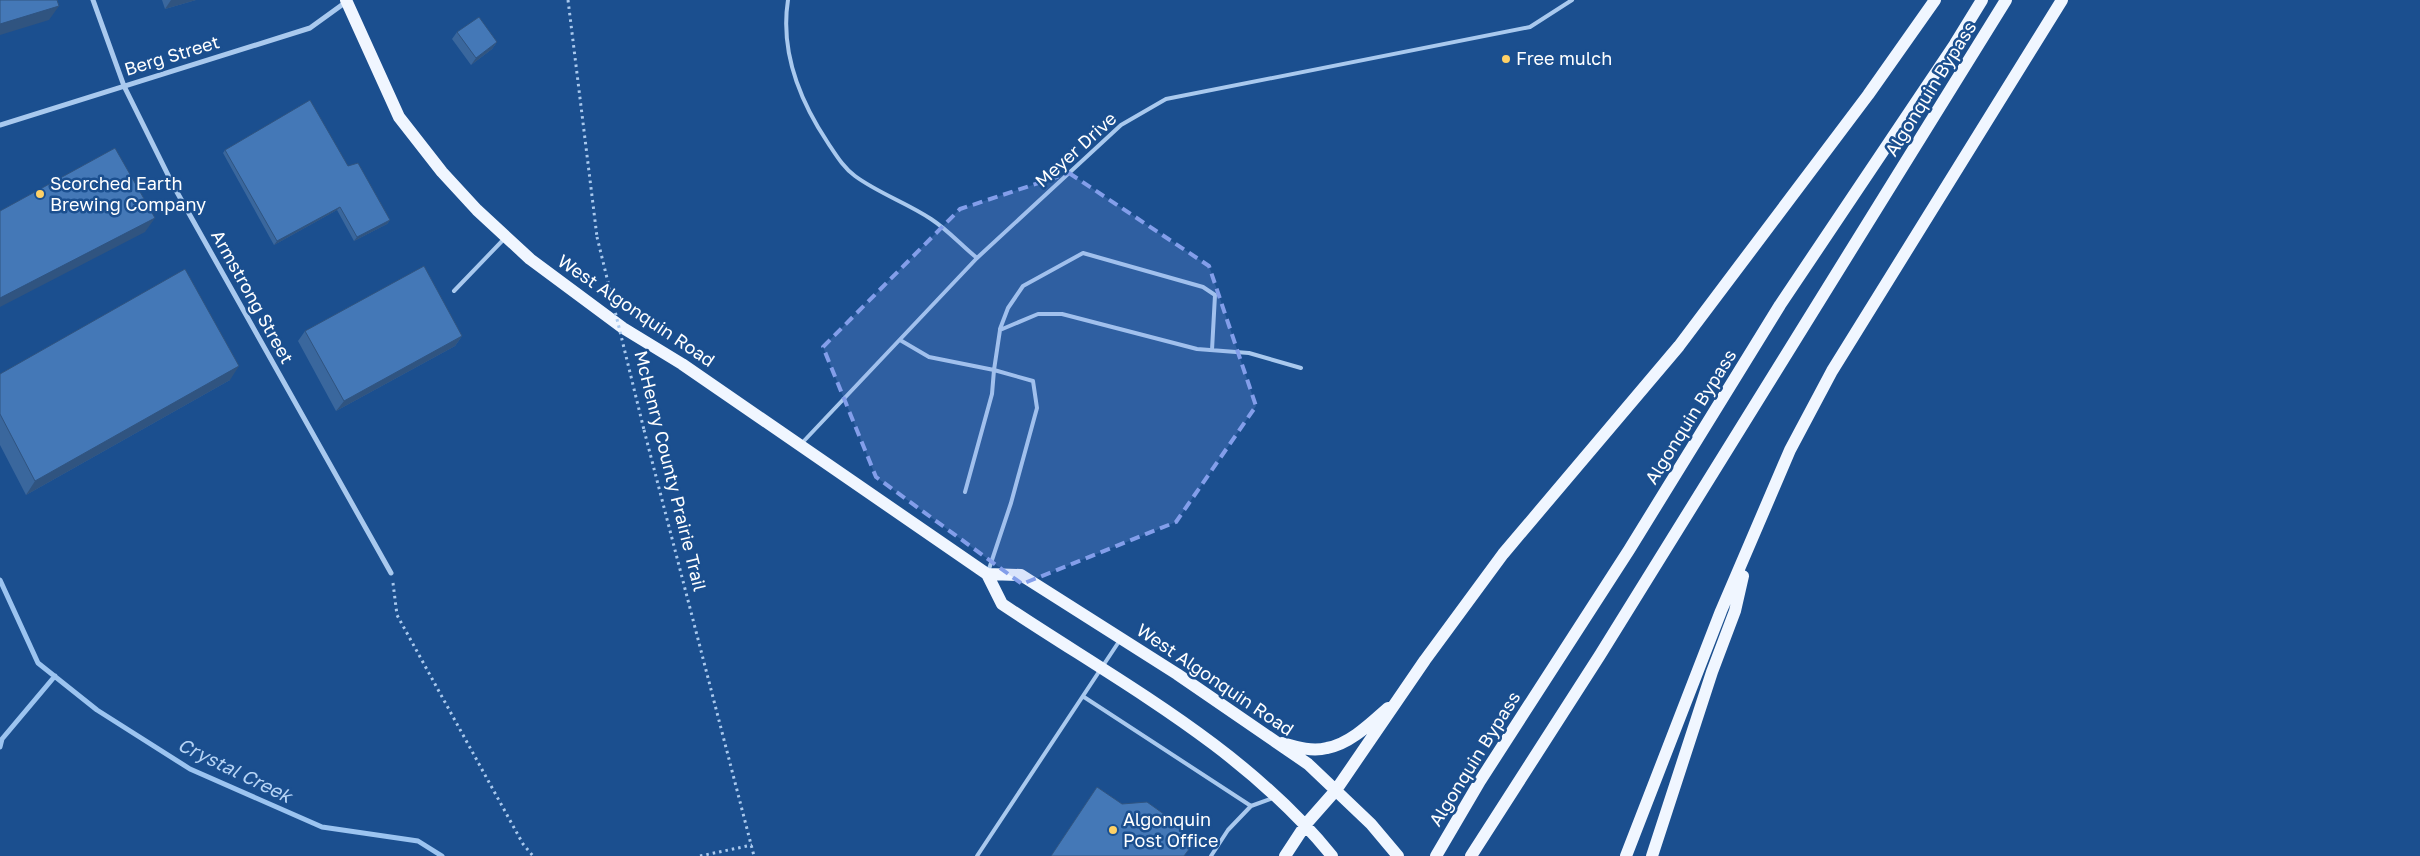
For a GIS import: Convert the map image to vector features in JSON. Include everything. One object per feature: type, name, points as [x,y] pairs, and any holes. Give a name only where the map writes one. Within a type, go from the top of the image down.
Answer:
[{"type":"main road","points":[[1286,856],[1306,824],[1336,790],[1503,554],[1684,338],[1868,95],[1935,0]]},
{"type":"main road","name":"Algonquin Bypass","points":[[1436,856],[1480,781],[1629,550],[1780,305],[1950,52],[1982,0]]},
{"type":"main road","name":"Algonquin Bypass","points":[[1471,856],[1600,655],[2006,0]]},
{"type":"main road","points":[[1626,856],[1721,610],[1790,450],[1832,371],[2062,0]]},
{"type":"main road","name":"West Algonquin Road","points":[[346,1],[399,117],[442,172],[477,210],[530,259],[623,328],[682,364],[987,574],[1002,604],[1194,729],[1248,769],[1306,824],[1332,856]]},
{"type":"main road","points":[[1652,856],[1712,672],[1735,611],[1748,551]]},
{"type":"main road","name":"West Algonquin Road","points":[[987,574],[1021,575],[1122,638],[1276,742],[1308,764],[1336,790],[1371,824],[1398,856]]},
{"type":"main road","points":[[1276,742],[1310,749],[1328,748],[1359,733],[1402,697]]},
{"type":"street","name":"Armstrong Street","points":[[93,0],[124,86],[173,185],[391,573]]},
{"type":"street","name":"Berg Street","points":[[0,125],[310,28],[346,1]]},
{"type":"lane","points":[[788,0],[785,22],[786,37],[796,80],[809,111],[841,163],[854,175],[932,220],[977,258]]},
{"type":"lane","name":"Meyer Drive","points":[[800,445],[977,258],[1121,125],[1166,99],[1530,27],[1572,0]]},
{"type":"lane","points":[[454,291],[506,238]]},
{"type":"lane","points":[[965,492],[992,394],[1000,330],[1008,308],[1023,286],[1083,253],[1203,287],[1215,295],[1212,350]]},
{"type":"lane","points":[[1000,330],[1038,314],[1062,314],[1196,348],[1249,354],[1301,368]]},
{"type":"lane","points":[[900,340],[929,357],[1033,380],[1036,408],[1011,503],[987,574]]},
{"type":"lane","points":[[977,856],[1122,638]]},
{"type":"lane","points":[[1084,697],[1252,806]]},
{"type":"lane","points":[[1211,856],[1228,830],[1252,806],[1277,796]]},
{"type":"path","name":"McHenry County Prairie Trail","points":[[568,0],[597,237],[644,430],[754,856]]},
{"type":"path","points":[[391,573],[397,615],[523,844],[533,856]]},
{"type":"path","points":[[700,856],[752,845]]},
{"type":"highlighted area","points":[[1069,173],[1209,266],[1256,406],[1176,522],[1022,584],[876,477],[823,347],[960,209]]},
{"type":"building","points":[[0,0],[57,0],[59,6],[0,24]]},
{"type":"building","points":[[479,17],[497,42],[476,58],[457,32]]},
{"type":"building","points":[[310,100],[348,166],[358,163],[390,220],[357,237],[340,207],[277,241],[225,150]]},
{"type":"building","points":[[115,148],[155,218],[0,298],[0,211]]},
{"type":"building","points":[[424,266],[462,336],[344,401],[305,331]]},
{"type":"building","points":[[185,269],[239,366],[35,481],[0,414],[0,374]]},
{"type":"building","name":"Algonquin Post Office","points":[[1097,787],[1122,804],[1147,802],[1185,829],[1178,840],[1190,848],[1184,856],[1051,856]]},
{"type":"waterway","name":"Crystal Creek","points":[[0,580],[38,663],[97,710],[190,769],[322,827],[418,841],[442,856]]},
{"type":"waterway","points":[[0,747],[2,739],[55,676]]},
{"type":"place","name":"Free mulch","points":[[1506,59]]},
{"type":"place","name":"Scorched Earth Brewing Company","points":[[40,194]]},
{"type":"place","name":"Algonquin Post Office","points":[[1113,830]]}]
